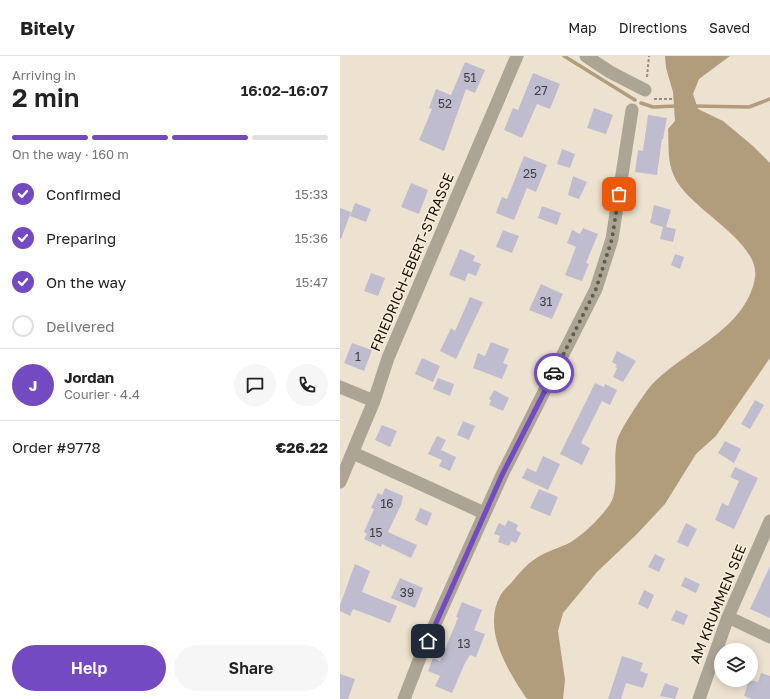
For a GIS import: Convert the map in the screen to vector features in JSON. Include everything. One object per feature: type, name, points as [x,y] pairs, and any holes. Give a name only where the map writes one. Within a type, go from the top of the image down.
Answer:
[{"type":"street","name":"FRIEDRICH-EBERT-STRASSE","points":[[340,482],[374,401],[388,358],[517,56]]},
{"type":"street","points":[[586,56],[610,72],[647,93]]},
{"type":"street","points":[[404,699],[421,655],[484,513],[596,289],[612,239],[632,110]]},
{"type":"street","points":[[340,387],[374,401]]},
{"type":"street","points":[[353,453],[484,513]]},
{"type":"street","name":"AM KRUMMEN SEE","points":[[698,699],[728,617],[770,521]]},
{"type":"street","points":[[728,617],[770,637]]},
{"type":"path","points":[[647,93],[659,100],[673,99]]},
{"type":"shaded area","points":[[665,56],[730,56],[699,79],[693,94],[698,109],[723,121],[753,146],[770,163],[770,358],[716,436],[696,454],[665,504],[637,534],[597,572],[563,613],[558,631],[565,680],[563,699],[527,699],[505,663],[496,636],[494,622],[495,609],[500,596],[520,572],[535,559],[576,539],[604,512],[612,500],[614,493],[617,441],[631,414],[649,388],[662,375],[726,327],[739,313],[749,297],[755,278],[754,264],[747,251],[736,238],[693,201],[674,176],[669,159],[668,129],[675,121],[673,92],[666,68]]},
{"type":"building","points":[[465,62],[485,70],[475,93],[466,89],[444,151],[419,140],[432,109],[429,108],[436,89],[451,95]]},
{"type":"building","points":[[533,73],[560,84],[550,109],[537,104],[522,138],[504,130],[513,108],[518,110]]},
{"type":"building","points":[[594,108],[613,115],[606,134],[587,128]]},
{"type":"building","points":[[648,115],[667,118],[662,139],[657,175],[635,172],[638,150],[643,151]]},
{"type":"building","points":[[562,149],[575,154],[570,168],[557,164]]},
{"type":"building","points":[[524,156],[547,165],[536,192],[527,188],[514,220],[496,213],[502,197],[507,199]]},
{"type":"building","points":[[573,176],[587,182],[579,199],[568,195]]},
{"type":"building","points":[[411,183],[428,190],[419,214],[401,207]]},
{"type":"building","points":[[355,203],[371,209],[366,222],[350,216]]},
{"type":"building","points":[[654,205],[671,210],[666,227],[676,229],[673,242],[660,239],[663,227],[650,223]]},
{"type":"building","points":[[542,206],[561,213],[557,225],[538,218]]},
{"type":"building","points":[[340,208],[351,212],[341,239],[340,239]]},
{"type":"building","points":[[583,228],[598,234],[586,263],[589,264],[582,281],[565,275],[576,247],[567,243],[572,230],[580,234]]},
{"type":"building","points":[[503,230],[519,236],[512,253],[496,247]]},
{"type":"building","points":[[460,249],[475,256],[473,261],[481,264],[476,276],[468,273],[465,281],[449,275]]},
{"type":"building","points":[[675,254],[684,257],[680,269],[671,265]]},
{"type":"building","points":[[371,273],[385,278],[378,296],[364,291]]},
{"type":"building","points":[[541,284],[563,294],[552,319],[529,310]]},
{"type":"building","points":[[470,297],[483,302],[456,359],[440,351],[451,328],[455,331]]},
{"type":"building","points":[[491,342],[509,349],[503,363],[508,365],[502,379],[473,368],[478,353],[485,356]]},
{"type":"building","points":[[352,343],[372,350],[364,371],[344,363]]},
{"type":"building","points":[[617,351],[636,361],[623,382],[613,377],[617,368],[615,367],[617,365],[612,362]]},
{"type":"building","points":[[422,358],[440,366],[433,382],[415,374]]},
{"type":"building","points":[[438,378],[454,384],[450,396],[433,389]]},
{"type":"building","points":[[595,383],[604,387],[605,384],[617,390],[610,405],[602,401],[581,443],[590,448],[582,465],[560,454]]},
{"type":"building","points":[[494,390],[509,398],[503,411],[489,405],[491,400],[489,399]]},
{"type":"building","points":[[755,400],[764,405],[750,429],[741,424]]},
{"type":"building","points":[[463,421],[475,426],[469,440],[457,435]]},
{"type":"building","points":[[382,425],[397,431],[390,447],[375,440]]},
{"type":"building","points":[[437,436],[446,440],[441,450],[456,457],[450,471],[439,466],[442,460],[428,454]]},
{"type":"building","points":[[725,441],[741,449],[734,463],[718,453]]},
{"type":"building","points":[[543,456],[560,464],[548,490],[522,478],[527,468],[536,472]]},
{"type":"building","points":[[735,467],[758,478],[734,529],[715,520],[722,503],[728,506],[739,481],[730,477]]},
{"type":"building","points":[[385,488],[403,496],[401,505],[388,532],[417,545],[411,558],[382,544],[381,547],[364,539],[367,534],[364,532],[374,509],[371,508],[378,493],[382,495]]},
{"type":"building","points":[[539,489],[558,497],[550,516],[530,508]]},
{"type":"building","points":[[420,508],[432,513],[427,526],[415,520]]},
{"type":"building","points":[[508,520],[518,525],[516,530],[521,533],[516,543],[511,541],[509,546],[498,542],[500,536],[494,534],[499,523],[505,526]]},
{"type":"building","points":[[686,523],[697,529],[688,547],[677,542]]},
{"type":"building","points":[[655,554],[665,559],[659,572],[648,567]]},
{"type":"building","points":[[355,564],[370,571],[362,592],[397,606],[390,623],[353,609],[350,616],[340,611],[340,605]]},
{"type":"building","points":[[770,566],[770,618],[750,609]]},
{"type":"building","points":[[685,577],[700,584],[696,593],[681,586]]},
{"type":"building","points":[[400,578],[423,588],[415,608],[391,598]]},
{"type":"building","points":[[644,590],[654,595],[648,609],[638,604]]},
{"type":"building","points":[[462,602],[482,610],[474,630],[485,634],[476,657],[470,655],[452,693],[435,686],[440,676],[428,671],[433,658],[440,661],[458,618],[456,617]]},
{"type":"building","points":[[676,610],[688,615],[684,625],[671,620]]},
{"type":"building","points":[[622,656],[643,663],[640,671],[648,674],[643,688],[626,683],[621,699],[608,699]]},
{"type":"building","points":[[761,673],[770,676],[770,699],[752,699],[744,696],[747,687],[758,687]]},
{"type":"building","points":[[340,674],[355,679],[348,699],[340,699]]},
{"type":"building","points":[[665,683],[679,688],[675,699],[660,696]]},
{"type":"waterway","points":[[564,56],[635,100]]},
{"type":"waterway","points":[[693,106],[749,107],[770,99]]},
{"type":"waterway","points":[[641,103],[653,107],[677,106]]},
{"type":"way so far","points":[[554,373],[596,289],[612,239],[619,194]]},
{"type":"route","points":[[428,641],[484,513],[554,373]]}]
